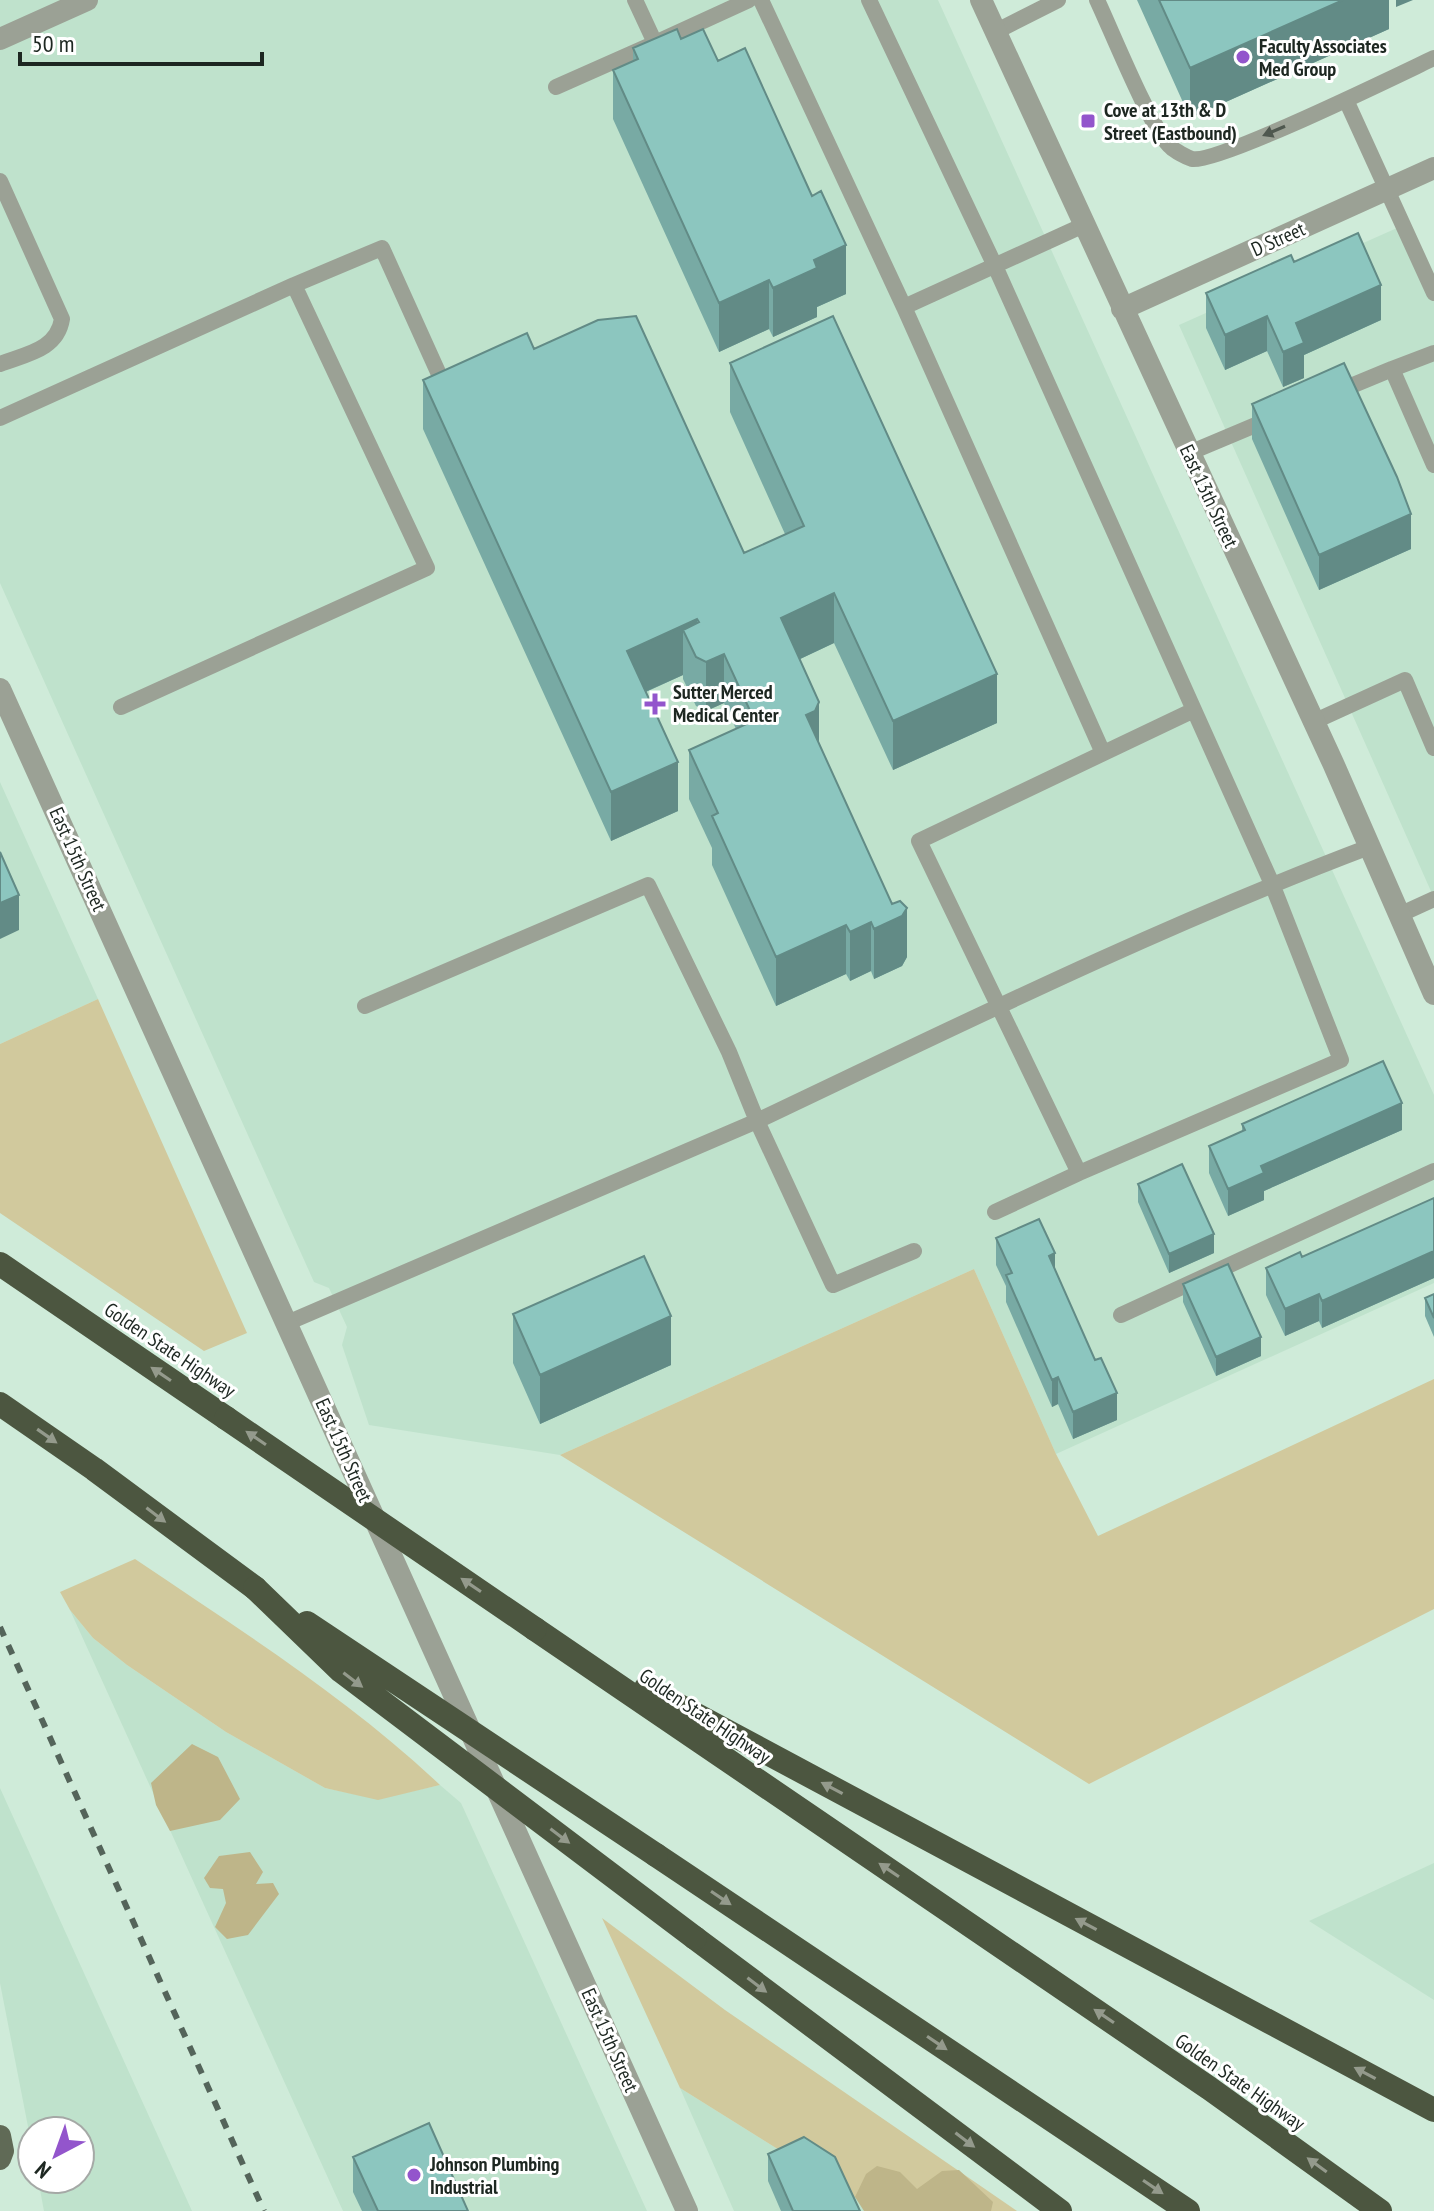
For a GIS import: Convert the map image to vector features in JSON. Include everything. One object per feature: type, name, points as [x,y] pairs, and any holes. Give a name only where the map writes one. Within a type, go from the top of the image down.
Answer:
[{"type":"highway","name":"Golden State Highway","points":[[0,1264],[1209,2088],[1380,2211]]},
{"type":"highway","points":[[0,1404],[255,1588],[1188,2211]]},
{"type":"highway","points":[[255,1588],[341,1671],[1060,2211]]},
{"type":"highway","points":[[535,1629],[1434,2110]]},
{"type":"main road","points":[[0,2136],[3,2151],[0,2159]]},
{"type":"street","points":[[0,39],[87,0]]},
{"type":"street","name":"East 13th Street","points":[[981,0],[1433,989]]},
{"type":"street","name":"D Street","points":[[1122,309],[1434,168]]},
{"type":"street","name":"East 15th Street","points":[[0,689],[687,2211]]},
{"type":"lane","points":[[635,0],[655,43]]},
{"type":"lane","points":[[556,87],[749,0]]},
{"type":"lane","points":[[761,0],[904,307],[1103,753]]},
{"type":"lane","points":[[869,0],[995,266],[1272,884],[1341,1060],[995,1212]]},
{"type":"lane","points":[[995,32],[1058,0]]},
{"type":"lane","points":[[1097,0],[1169,146],[1193,159],[1219,154],[1346,100],[1434,58]]},
{"type":"lane","points":[[1346,100],[1434,293]]},
{"type":"lane","points":[[0,181],[62,319],[56,338],[49,344],[0,364]]},
{"type":"lane","points":[[904,307],[1084,225]]},
{"type":"lane","points":[[0,418],[382,248],[448,395]]},
{"type":"lane","points":[[121,707],[427,568],[294,285]]},
{"type":"lane","points":[[1320,399],[1434,353]]},
{"type":"lane","points":[[1392,369],[1434,465]]},
{"type":"lane","points":[[1189,453],[1290,411]]},
{"type":"lane","points":[[1313,722],[1405,680],[1434,748]]},
{"type":"lane","points":[[1079,1173],[919,841],[1194,710]]},
{"type":"lane","points":[[287,1323],[757,1121],[999,1006],[1272,884],[1369,847]]},
{"type":"lane","points":[[365,1006],[648,885],[729,1052],[757,1121],[833,1285],[914,1251]]},
{"type":"lane","points":[[1399,915],[1434,899]]},
{"type":"lane","points":[[1121,1315],[1434,1171]]},
{"type":"shaded area","name":"Sutter Merced Medical Center","points":[[0,0],[938,0],[1434,1095],[1434,1283],[1056,1454],[974,1269],[560,1455],[369,1425],[342,1345],[347,1327],[329,1288],[314,1282],[0,583]]},
{"type":"shaded area","points":[[1406,224],[1434,288],[1434,898],[1179,325]]},
{"type":"shaded area","points":[[0,782],[98,999],[0,1044]]},
{"type":"shaded area","points":[[98,999],[247,1333],[204,1351],[0,1213],[0,1044]]},
{"type":"shaded area","points":[[974,1269],[1056,1454],[1098,1536],[1434,1379],[1434,1609],[1089,1784],[560,1455]]},
{"type":"shaded area","points":[[135,1559],[331,1694],[440,1785],[378,1800],[325,1788],[226,1732],[127,1665],[93,1638],[60,1592]]},
{"type":"shaded area","points":[[70,1610],[93,1638],[127,1665],[226,1732],[325,1788],[378,1799],[440,1785],[461,1803],[647,2211],[343,2211]]},
{"type":"shaded area","points":[[192,1744],[218,1757],[240,1799],[220,1820],[170,1831],[156,1805],[151,1783]]},
{"type":"shaded area","points":[[0,1788],[192,2211],[44,2211],[41,2195],[96,2195],[96,2115],[26,2115],[0,1983]]},
{"type":"shaded area","points":[[250,1852],[263,1872],[256,1884],[273,1883],[279,1894],[248,1935],[227,1939],[215,1927],[226,1903],[223,1889],[210,1888],[204,1878],[219,1856]]},
{"type":"shaded area","points":[[1434,1863],[1434,2000],[1309,1921]]},
{"type":"shaded area","points":[[602,1918],[725,2010],[1017,2211],[877,2211],[680,2088]]},
{"type":"shaded area","points":[[680,2088],[877,2211],[734,2211]]},
{"type":"shaded area","points":[[877,2166],[900,2172],[917,2189],[942,2171],[959,2170],[993,2202],[991,2211],[864,2211],[855,2197],[866,2174]]},
{"type":"building","points":[[1159,0],[1343,0],[1190,68]]},
{"type":"building","points":[[677,29],[681,39],[703,29],[718,61],[745,48],[812,196],[821,191],[846,245],[814,260],[817,268],[773,288],[769,280],[719,303],[613,70],[638,59],[633,48]]},
{"type":"building","points":[[1358,233],[1381,285],[1296,323],[1304,343],[1283,352],[1267,316],[1225,335],[1206,293],[1291,255],[1294,262]]},
{"type":"building","points":[[636,316],[744,553],[804,526],[730,363],[833,316],[997,674],[893,721],[834,593],[781,618],[819,702],[815,711],[806,715],[892,904],[900,901],[907,908],[902,916],[874,929],[871,922],[850,932],[846,925],[776,957],[712,816],[718,813],[689,750],[751,722],[749,717],[752,715],[724,654],[706,662],[696,657],[683,630],[699,622],[697,619],[627,651],[678,762],[611,792],[423,380],[527,333],[534,349],[598,320]]},
{"type":"building","points":[[1344,363],[1411,514],[1319,555],[1252,404]]},
{"type":"building","points":[[0,852],[19,895],[0,903]]},
{"type":"building","points":[[1383,1061],[1402,1103],[1261,1166],[1264,1173],[1228,1189],[1209,1146],[1245,1130],[1242,1124]]},
{"type":"building","points":[[1182,1164],[1214,1234],[1169,1254],[1138,1184]]},
{"type":"building","points":[[1434,1198],[1434,1251],[1322,1301],[1319,1294],[1285,1309],[1266,1268],[1300,1252],[1302,1257]]},
{"type":"building","points":[[1039,1219],[1055,1253],[1049,1256],[1095,1360],[1101,1358],[1117,1393],[1073,1412],[1058,1377],[1052,1380],[1006,1275],[1012,1273],[996,1238]]},
{"type":"building","points":[[644,1256],[671,1316],[540,1375],[513,1314]]},
{"type":"building","points":[[1228,1264],[1261,1337],[1216,1357],[1183,1284]]},
{"type":"building","points":[[1434,1294],[1434,1318],[1425,1298]]},
{"type":"building","points":[[429,2123],[468,2211],[378,2211],[353,2157]]},
{"type":"building","points":[[804,2137],[835,2157],[860,2211],[793,2211],[768,2154]]},
{"type":"railway","points":[[0,1627],[264,2211]]},
{"type":"place","name":"Faculty Associates Med Group","points":[[1243,57]]},
{"type":"place","name":"Cove at 13th & D Street (Eastbound)","points":[[1088,121]]},
{"type":"place","name":"Sutter Merced Medical Center","points":[[655,704]]},
{"type":"place","name":"Johnson Plumbing Industrial","points":[[414,2175]]}]
